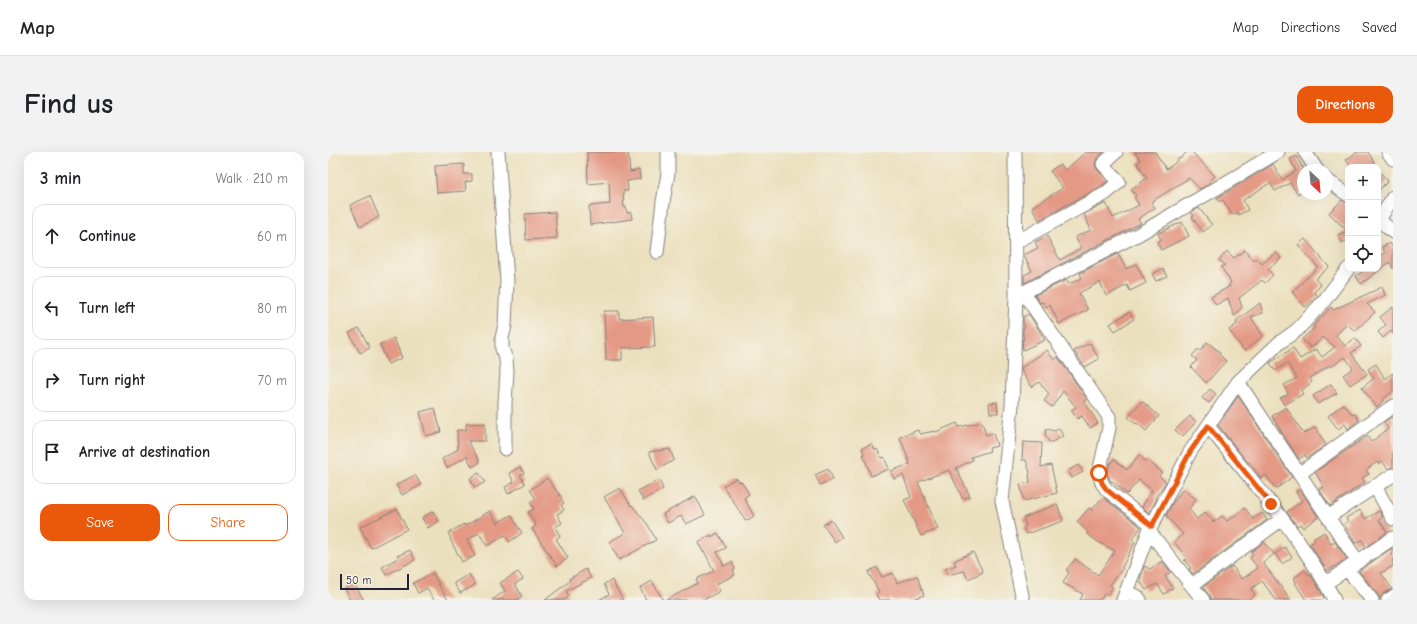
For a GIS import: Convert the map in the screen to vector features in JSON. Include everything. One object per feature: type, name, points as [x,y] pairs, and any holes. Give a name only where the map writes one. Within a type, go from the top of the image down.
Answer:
[{"type":"street","points":[[498,152],[507,281],[505,325],[502,338],[502,349],[506,359],[507,372],[505,449]]},
{"type":"street","points":[[657,252],[668,174],[668,152]]},
{"type":"street","points":[[1015,152],[1016,242],[1020,294],[1012,405],[1002,500],[1023,600]]},
{"type":"street","points":[[1016,242],[1105,194],[1119,182],[1102,164],[1116,152]]},
{"type":"street","points":[[1020,294],[1139,234],[1278,152]]},
{"type":"street","points":[[1305,152],[1313,164]]},
{"type":"street","points":[[1388,152],[1393,159]]},
{"type":"street","points":[[1333,184],[1345,193]]},
{"type":"street","points":[[1381,215],[1393,197]]},
{"type":"street","points":[[1381,222],[1393,232]]},
{"type":"street","points":[[1140,600],[1138,597],[1125,596],[1151,528],[1190,452],[1238,382],[1279,343],[1297,330],[1324,301],[1345,272]]},
{"type":"street","points":[[1020,294],[1109,417],[1109,428],[1099,473],[1102,483],[1107,490],[1151,528],[1203,600]]},
{"type":"street","points":[[1238,382],[1328,516],[1372,600]]},
{"type":"street","points":[[1299,474],[1393,406]]},
{"type":"street","points":[[1208,426],[1282,519],[1326,583],[1334,600]]},
{"type":"street","points":[[1328,516],[1393,474]]},
{"type":"street","points":[[1375,486],[1393,519]]},
{"type":"street","points":[[1192,585],[1282,519]]},
{"type":"street","points":[[1326,583],[1393,538]]},
{"type":"street","points":[[1388,600],[1393,597]]},
{"type":"building","points":[[587,152],[628,152],[630,172],[639,170],[640,179],[627,181],[628,191],[623,191],[624,207],[626,207],[627,213],[631,212],[632,219],[590,225],[589,206],[610,204],[609,182],[588,184]]},
{"type":"building","points":[[1086,152],[1104,152],[1097,158],[1095,165],[1108,181],[1100,187],[1039,220],[1032,207],[1063,188],[1050,171],[1060,164],[1065,170]]},
{"type":"building","points":[[1134,152],[1155,152],[1166,169],[1187,152],[1192,152],[1215,176],[1207,185],[1200,189],[1189,178],[1151,202],[1155,208],[1138,219],[1141,223],[1024,283],[1024,275],[1032,271],[1024,255],[1038,248],[1035,242],[1047,236],[1060,260],[1081,248],[1075,237],[1091,230],[1084,214],[1106,203],[1113,218],[1139,205],[1134,197],[1136,196],[1131,189],[1147,178],[1137,163],[1141,160]]},
{"type":"building","points":[[1357,152],[1368,152],[1375,163],[1349,164],[1346,160]]},
{"type":"building","points":[[1297,156],[1301,164],[1297,164],[1297,193],[1290,183],[1275,191],[1270,183],[1243,200],[1248,210],[1238,215],[1237,212],[1232,215],[1223,200],[1220,202],[1217,198],[1273,164],[1282,180],[1296,171],[1290,159]]},
{"type":"building","points":[[464,164],[464,174],[472,174],[472,181],[465,182],[466,191],[437,193],[435,166]]},
{"type":"building","points":[[1381,173],[1388,181],[1381,188]]},
{"type":"building","points":[[370,196],[379,217],[360,227],[350,205]]},
{"type":"building","points":[[1342,200],[1345,202],[1345,229],[1329,213]]},
{"type":"building","points":[[1199,208],[1212,225],[1203,232],[1192,217],[1194,216],[1191,212]]},
{"type":"building","points":[[555,212],[557,238],[526,240],[525,214]]},
{"type":"building","points":[[1182,222],[1189,236],[1161,250],[1157,242],[1161,240],[1158,233]]},
{"type":"building","points":[[1345,232],[1345,242],[1342,243],[1338,235]]},
{"type":"building","points":[[1305,239],[1329,267],[1315,279],[1321,285],[1314,292],[1318,296],[1305,307],[1292,292],[1318,267],[1298,245]]},
{"type":"building","points":[[1390,243],[1393,248],[1393,269],[1390,262],[1381,269],[1381,255],[1385,253],[1382,247]]},
{"type":"building","points":[[1245,250],[1254,261],[1256,258],[1262,264],[1276,252],[1281,258],[1268,270],[1273,275],[1265,283],[1262,280],[1239,298],[1242,307],[1234,316],[1228,298],[1216,305],[1211,297],[1230,286],[1229,285],[1231,282],[1221,267],[1225,265],[1219,260],[1227,251],[1234,258]]},
{"type":"building","points":[[1117,254],[1126,269],[1136,264],[1146,283],[1130,291],[1127,285],[1106,296],[1100,282],[1079,293],[1088,310],[1059,324],[1050,305],[1046,307],[1043,302],[1040,303],[1035,295],[1066,280],[1069,284],[1082,278],[1080,273]]},
{"type":"building","points":[[1163,269],[1167,276],[1156,281],[1152,274]]},
{"type":"building","points":[[1362,272],[1377,272],[1361,284],[1356,276]]},
{"type":"building","points":[[1382,287],[1385,295],[1367,304],[1375,312],[1355,331],[1347,324],[1336,335],[1345,346],[1355,338],[1361,346],[1351,353],[1367,374],[1350,385],[1343,375],[1353,368],[1345,357],[1331,367],[1330,365],[1310,378],[1312,382],[1301,391],[1303,394],[1284,405],[1280,398],[1288,394],[1284,385],[1297,378],[1287,363],[1275,371],[1270,363],[1293,348],[1300,359],[1316,349],[1322,357],[1335,347],[1323,337],[1311,348],[1302,339],[1315,328],[1313,326],[1331,307],[1333,310]]},
{"type":"building","points":[[1260,303],[1263,313],[1251,317],[1263,336],[1244,351],[1229,330],[1237,324],[1236,321]]},
{"type":"building","points":[[1393,307],[1393,334],[1391,331],[1383,338],[1378,332],[1386,325],[1380,317]]},
{"type":"building","points":[[604,311],[619,311],[619,319],[653,317],[655,347],[622,348],[622,360],[606,360]]},
{"type":"building","points":[[1129,312],[1134,319],[1115,331],[1110,324]]},
{"type":"building","points":[[1029,314],[1045,340],[1023,350],[1023,328],[1025,327],[1023,317]]},
{"type":"building","points":[[359,328],[370,348],[360,353],[349,333]]},
{"type":"building","points":[[394,338],[402,358],[388,364],[380,344]]},
{"type":"building","points":[[1207,342],[1220,352],[1219,354],[1226,361],[1206,383],[1191,367],[1197,360],[1192,356],[1198,349],[1200,351]]},
{"type":"building","points":[[1090,343],[1099,359],[1085,367],[1074,351]]},
{"type":"building","points":[[1047,350],[1054,360],[1058,357],[1087,399],[1084,401],[1098,423],[1090,428],[1082,416],[1077,419],[1071,410],[1076,407],[1063,391],[1052,407],[1044,401],[1049,394],[1039,382],[1032,387],[1021,370],[1021,368]]},
{"type":"building","points":[[1376,364],[1385,379],[1393,373],[1393,391],[1382,400],[1383,401],[1377,407],[1362,388],[1374,378],[1368,369]]},
{"type":"building","points":[[1331,384],[1337,393],[1318,404],[1313,396]]},
{"type":"building","points":[[1210,389],[1216,394],[1209,403],[1202,398]]},
{"type":"building","points":[[1238,396],[1292,477],[1276,489],[1266,475],[1261,478],[1218,425]]},
{"type":"building","points":[[1142,401],[1159,416],[1146,431],[1128,417]]},
{"type":"building","points":[[997,402],[998,413],[990,413],[989,403]]},
{"type":"building","points":[[1343,404],[1353,415],[1355,414],[1359,420],[1348,429],[1345,424],[1338,429],[1328,416]]},
{"type":"building","points":[[1286,407],[1304,434],[1315,427],[1326,445],[1307,458],[1305,455],[1299,459],[1272,416]]},
{"type":"building","points":[[435,408],[441,432],[426,436],[420,412]]},
{"type":"building","points":[[1190,416],[1196,422],[1182,437],[1175,430]]},
{"type":"building","points":[[1393,416],[1393,467],[1388,469],[1382,461],[1379,464],[1377,462],[1366,470],[1369,474],[1362,478],[1365,482],[1330,506],[1319,489],[1324,487],[1315,472],[1367,436],[1371,442],[1388,429],[1384,422]]},
{"type":"building","points":[[982,422],[986,435],[993,433],[997,446],[989,448],[990,451],[971,457],[973,460],[956,468],[970,496],[963,499],[949,470],[918,482],[938,529],[921,536],[904,500],[911,497],[903,475],[894,479],[891,471],[910,464],[900,437],[918,430],[920,434],[936,432],[957,423],[959,427]]},
{"type":"building","points":[[485,423],[485,441],[468,441],[479,460],[479,463],[472,467],[467,456],[447,468],[442,459],[458,449],[457,430],[466,430],[466,424]]},
{"type":"building","points":[[1059,428],[1063,436],[1049,442],[1045,435],[1046,429],[1055,431]]},
{"type":"building","points":[[1023,442],[1042,443],[1041,467],[1051,465],[1057,493],[1024,501],[1020,484],[1030,482],[1030,473],[1026,460],[1022,460]]},
{"type":"building","points":[[872,444],[875,450],[877,449],[881,458],[884,457],[889,469],[871,476],[862,448]]},
{"type":"building","points":[[670,449],[674,460],[657,470],[649,452]]},
{"type":"building","points":[[1139,455],[1145,461],[1147,460],[1162,472],[1159,476],[1166,482],[1155,498],[1157,499],[1149,513],[1142,507],[1152,490],[1139,480],[1127,494],[1112,481],[1111,482],[1107,473],[1109,465],[1114,459],[1127,470]]},
{"type":"building","points":[[1078,465],[1083,472],[1072,478],[1068,471]]},
{"type":"building","points":[[520,467],[524,473],[520,475],[525,484],[508,494],[505,487],[514,482],[509,473]]},
{"type":"building","points":[[828,469],[833,479],[820,485],[815,475]]},
{"type":"building","points":[[479,473],[485,482],[475,488],[470,478]]},
{"type":"building","points":[[415,475],[421,485],[402,495],[396,485]]},
{"type":"building","points":[[547,478],[564,503],[561,505],[564,510],[557,514],[562,523],[555,527],[560,536],[556,539],[568,558],[557,566],[532,529],[536,526],[528,512],[534,509],[530,502],[536,499],[530,490]]},
{"type":"building","points":[[736,478],[743,484],[749,494],[744,498],[754,516],[746,521],[723,486]]},
{"type":"building","points":[[659,480],[663,489],[643,500],[638,491]]},
{"type":"building","points":[[620,488],[631,506],[632,505],[648,525],[656,540],[619,560],[609,542],[625,533],[604,497]]},
{"type":"building","points":[[1183,489],[1196,499],[1189,509],[1197,519],[1205,512],[1214,522],[1222,516],[1227,521],[1245,508],[1253,519],[1262,513],[1267,520],[1193,574],[1189,569],[1191,568],[1184,560],[1187,558],[1174,542],[1183,534],[1166,516],[1172,504]]},
{"type":"building","points":[[1300,489],[1318,517],[1303,528],[1300,524],[1297,526],[1287,512],[1302,501],[1296,492]]},
{"type":"building","points":[[695,496],[705,515],[686,524],[681,516],[668,523],[663,514]]},
{"type":"building","points":[[1104,498],[1141,527],[1132,540],[1135,542],[1122,567],[1123,568],[1110,585],[1113,587],[1108,595],[1105,593],[1100,600],[1080,600],[1083,594],[1063,583],[1069,572],[1066,570],[1075,559],[1098,575],[1115,551],[1087,534],[1088,532],[1077,522],[1089,508],[1092,510],[1100,500],[1101,501]]},
{"type":"building","points":[[1057,504],[1063,521],[1026,534],[1023,528],[1026,526],[1023,518]]},
{"type":"building","points":[[397,509],[407,529],[371,548],[360,527]]},
{"type":"building","points":[[1360,510],[1365,519],[1379,511],[1383,517],[1379,520],[1387,532],[1366,547],[1362,540],[1355,543],[1344,524],[1348,522],[1346,518]]},
{"type":"building","points":[[433,511],[439,521],[428,528],[422,518]]},
{"type":"building","points":[[490,511],[497,523],[511,515],[522,533],[509,542],[505,535],[487,546],[479,533],[467,540],[475,556],[462,562],[448,533],[464,524],[465,526]]},
{"type":"building","points":[[831,520],[842,537],[835,542],[823,525]]},
{"type":"building","points":[[1324,532],[1331,544],[1335,542],[1347,559],[1327,571],[1310,544],[1315,541],[1313,539]]},
{"type":"building","points":[[718,533],[726,548],[717,552],[724,566],[732,562],[735,569],[733,570],[735,575],[716,584],[720,591],[703,600],[666,600],[698,583],[696,579],[714,571],[698,542]]},
{"type":"building","points":[[1264,542],[1274,554],[1263,563],[1291,600],[1276,600],[1262,581],[1251,589],[1255,595],[1248,600],[1211,600],[1203,587],[1232,566],[1242,579],[1258,568],[1250,558],[1253,555],[1251,552]]},
{"type":"building","points":[[1285,547],[1292,557],[1282,564],[1275,554]]},
{"type":"building","points":[[1392,548],[1393,566],[1381,573],[1392,589],[1384,593],[1380,599],[1359,571]]},
{"type":"building","points":[[410,550],[415,560],[386,575],[382,567],[398,558],[397,556]]},
{"type":"building","points":[[973,552],[983,572],[968,579],[964,571],[947,575],[945,569],[956,565],[954,561]]},
{"type":"building","points":[[1162,561],[1171,572],[1165,576],[1173,588],[1164,594],[1157,584],[1146,590],[1140,581],[1144,566],[1150,569]]},
{"type":"building","points":[[877,567],[882,577],[893,573],[897,583],[917,576],[924,595],[911,600],[879,600],[876,594],[879,592],[868,572]]},
{"type":"building","points":[[586,569],[591,578],[566,591],[569,596],[564,600],[545,600],[570,581],[569,579]]},
{"type":"building","points":[[1305,570],[1309,575],[1310,574],[1317,585],[1324,598],[1322,600],[1306,600],[1295,583],[1294,578]]},
{"type":"building","points":[[518,572],[523,579],[515,584],[522,596],[517,600],[492,600],[505,591],[500,583]]},
{"type":"building","points":[[433,573],[448,600],[434,600],[427,588],[418,593],[413,583]]},
{"type":"building","points":[[469,574],[475,585],[460,593],[454,583]]},
{"type":"building","points":[[612,580],[623,600],[599,600],[609,594],[604,584]]},
{"type":"building","points":[[652,581],[663,600],[646,600],[640,588]]},
{"type":"building","points":[[354,583],[364,600],[350,600],[344,589]]},
{"type":"route","points":[[1099,473],[1102,483],[1107,490],[1152,526],[1190,452],[1208,426],[1271,504]]}]
